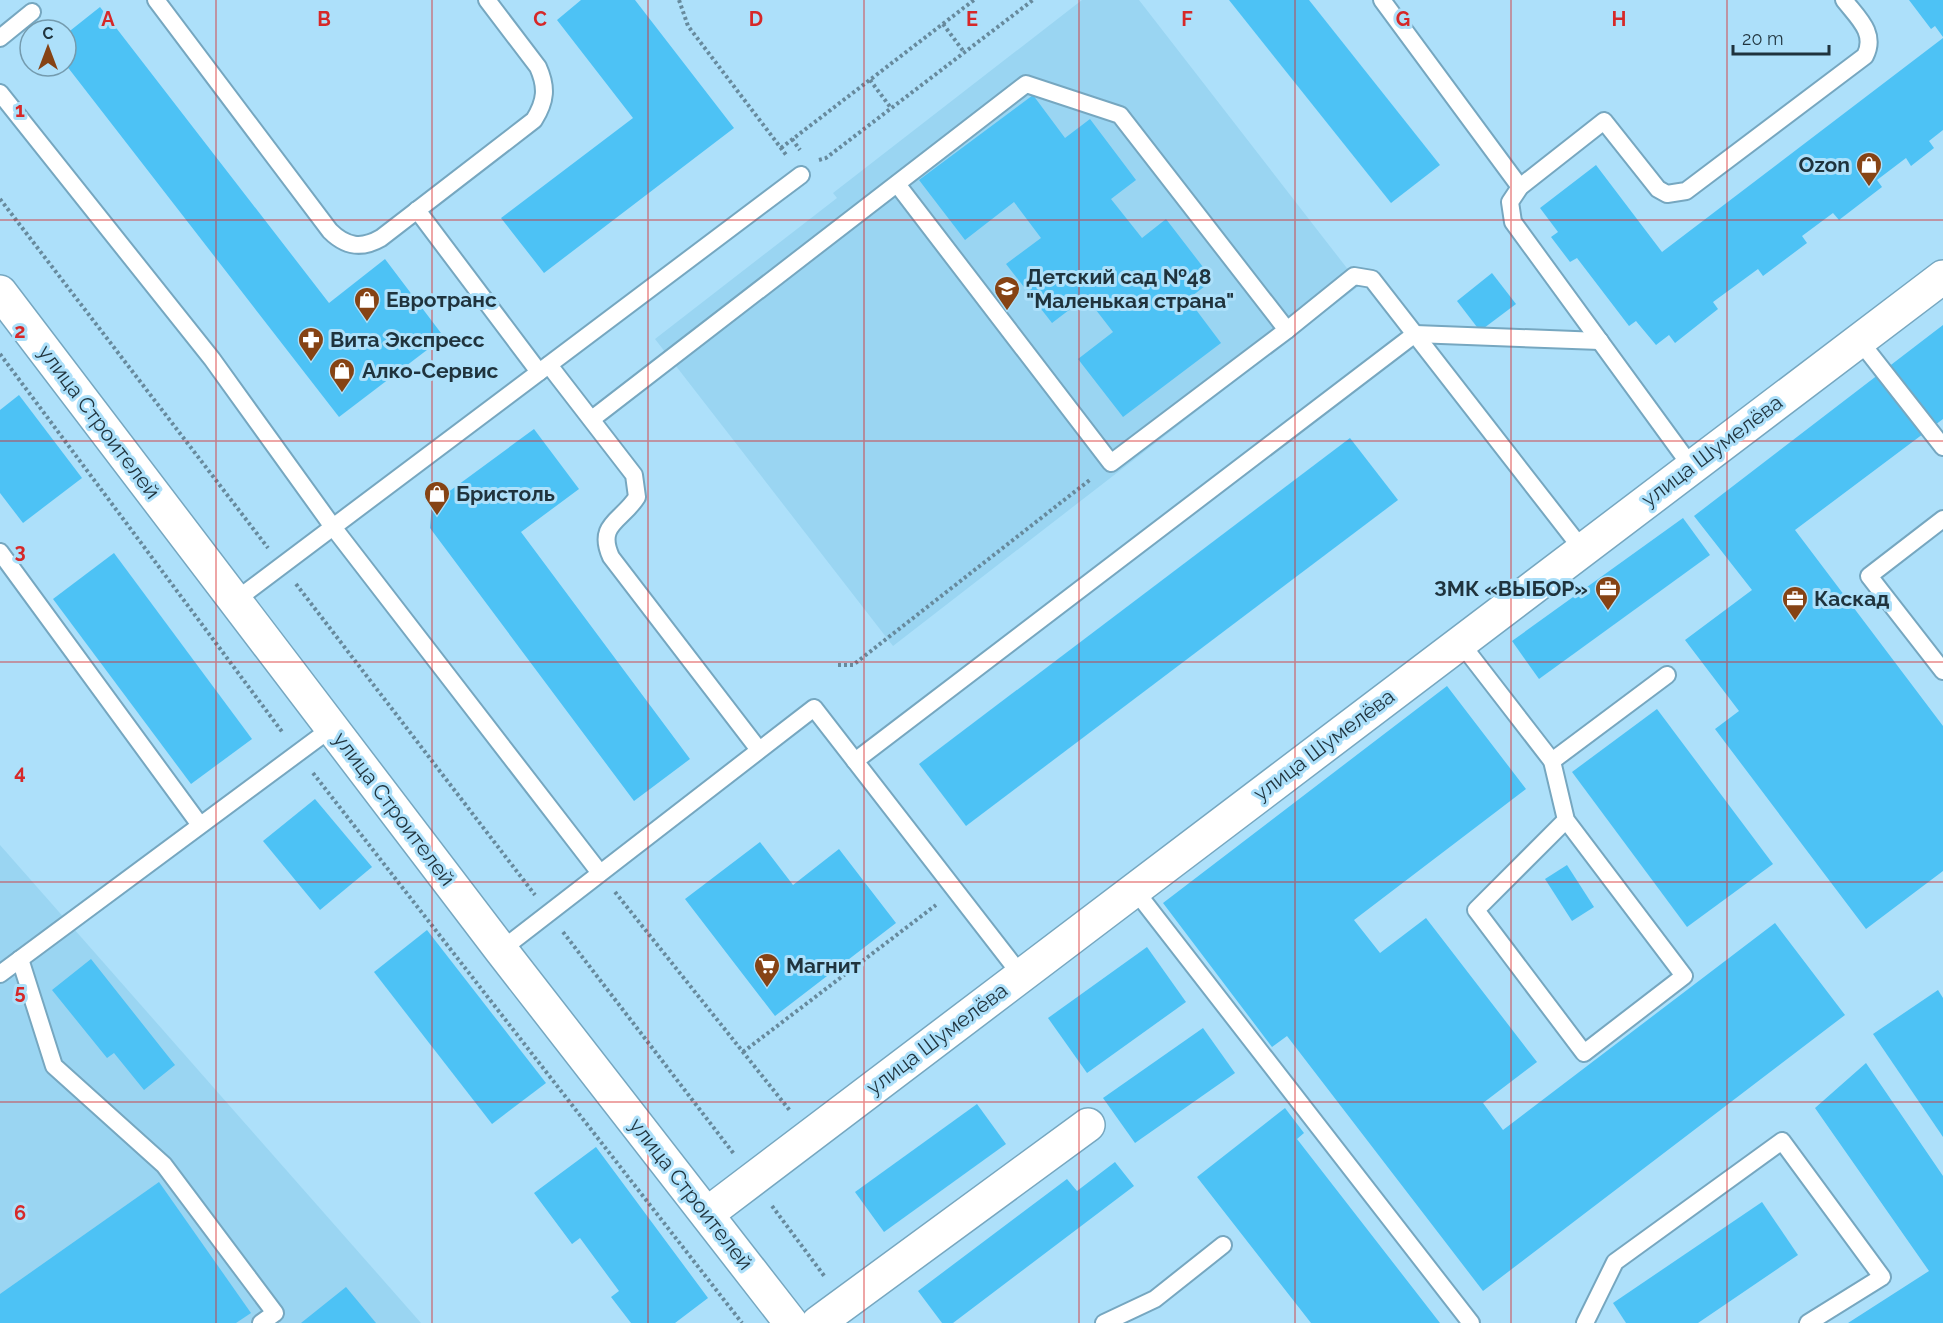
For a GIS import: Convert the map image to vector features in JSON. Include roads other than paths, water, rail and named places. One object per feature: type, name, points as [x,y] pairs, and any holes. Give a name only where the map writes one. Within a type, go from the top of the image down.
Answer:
[{"type":"street","name":"улица Шумелёва","points":[[706,1214],[1943,277]]},
{"type":"street","name":"улица Строителей","points":[[0,292],[501,950],[791,1323]]},
{"type":"street","points":[[818,1323],[1088,1125]]},
{"type":"lane","points":[[156,0],[337,238],[354,246],[373,243],[534,120],[542,108],[544,87],[538,68],[487,0]]},
{"type":"lane","points":[[1382,0],[1520,187]]},
{"type":"lane","points":[[1691,466],[1513,222],[1510,202],[1520,187],[1604,121],[1658,189],[1667,194],[1686,190],[1865,56],[1869,48],[1867,30],[1844,0]]},
{"type":"lane","points":[[0,38],[32,12]]},
{"type":"lane","points":[[592,419],[1026,84],[1120,115],[1287,330]]},
{"type":"lane","points":[[0,93],[212,359],[333,527],[600,873]]},
{"type":"lane","points":[[236,600],[801,175]]},
{"type":"lane","points":[[897,183],[1111,464],[1354,276],[1372,279],[1582,549]]},
{"type":"lane","points":[[417,210],[544,368],[592,419],[634,475],[638,487],[637,497],[630,507],[611,524],[606,535],[606,546],[611,557],[759,750]]},
{"type":"lane","points":[[855,760],[1414,334],[1600,341]]},
{"type":"lane","points":[[1859,340],[1943,447]]},
{"type":"lane","points":[[1943,519],[1869,576],[1943,671]]},
{"type":"lane","points":[[0,552],[200,825]]},
{"type":"lane","points":[[1460,642],[1552,760],[1566,820],[1684,976],[1584,1053],[1476,910],[1566,820]]},
{"type":"lane","points":[[1552,760],[1667,675]]},
{"type":"lane","points":[[501,950],[814,708],[1021,975]]},
{"type":"lane","points":[[0,974],[333,727]]},
{"type":"lane","points":[[1134,889],[1471,1323]]},
{"type":"lane","points":[[20,959],[54,1066],[164,1165],[275,1313],[261,1323]]},
{"type":"lane","points":[[1585,1323],[1615,1262],[1782,1142],[1882,1277],[1808,1323]]},
{"type":"lane","points":[[1104,1323],[1155,1299],[1223,1245]]},
{"type":"place","name":"Ozon","points":[[1869,188]]},
{"type":"place","name":"Детский сад №48 \"Маленькая страна\"","points":[[1007,312]]},
{"type":"place","name":"Евротранс","points":[[367,323]]},
{"type":"place","name":"Вита Экспресс","points":[[311,363]]},
{"type":"place","name":"Алко-Сервис","points":[[342,394]]},
{"type":"place","name":"Бристоль","points":[[437,517]]},
{"type":"place","name":"ЗМК «ВЫБОР»","points":[[1608,612]]},
{"type":"place","name":"Каскад","points":[[1795,622]]},
{"type":"place","name":"Магнит","points":[[767,989]]}]
